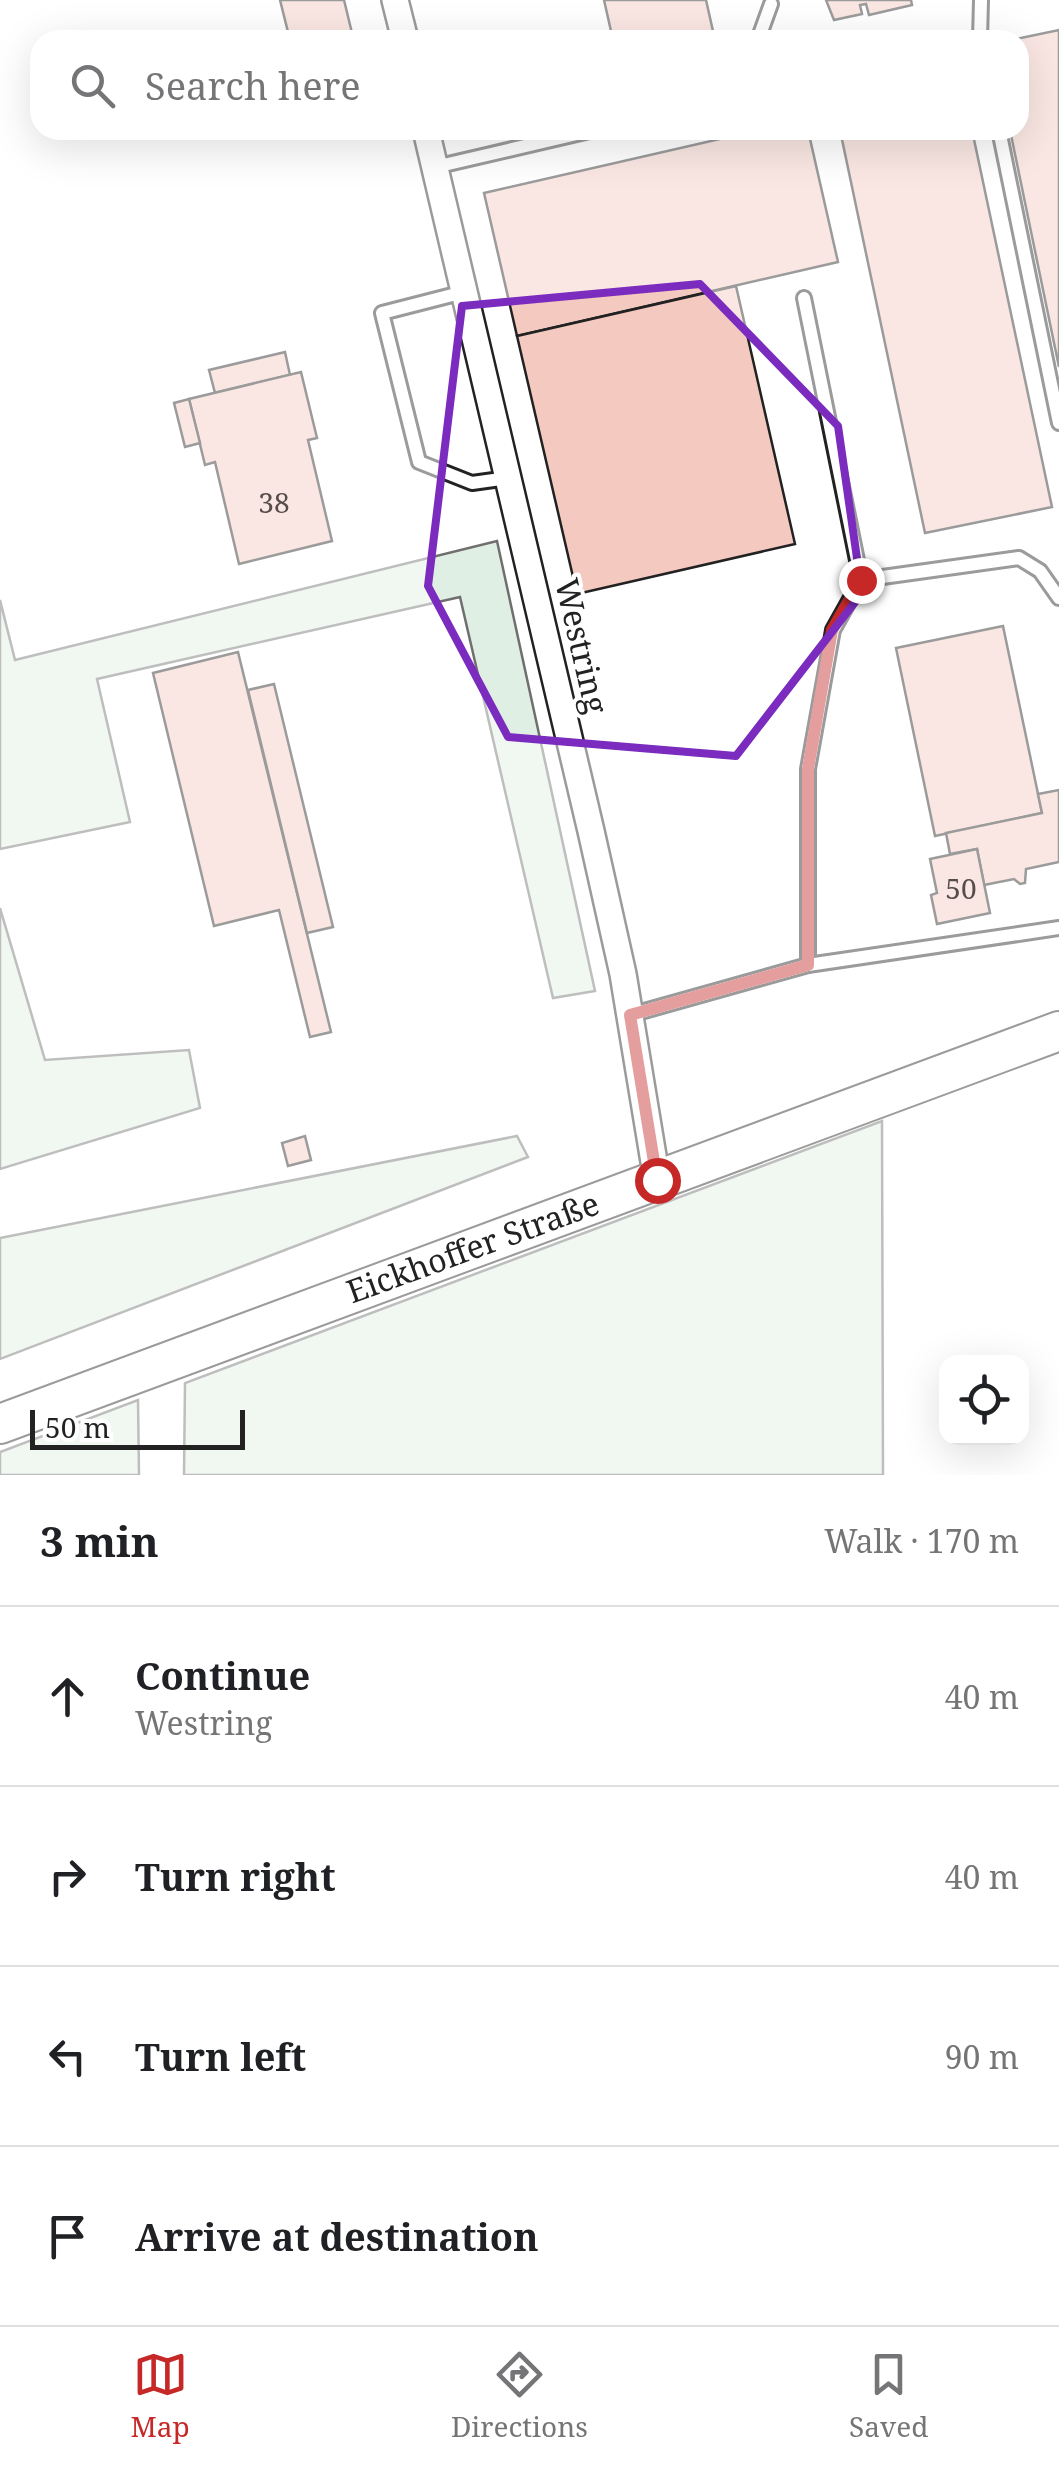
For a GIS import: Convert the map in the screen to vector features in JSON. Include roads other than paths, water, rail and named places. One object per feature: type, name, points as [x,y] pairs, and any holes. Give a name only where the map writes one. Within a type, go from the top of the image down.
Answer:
[{"type":"main road","name":"Eickhoffer Straße","points":[[0,1424],[1059,1030]]},
{"type":"street","points":[[395,0],[402,30]]},
{"type":"street","name":"Westring","points":[[428,140],[591,831],[630,1015],[657,1180]]},
{"type":"lane","points":[[980,30],[982,0]]},
{"type":"lane","points":[[762,30],[771,4]]},
{"type":"lane","points":[[434,167],[551,140]]},
{"type":"lane","points":[[1001,140],[1059,422]]},
{"type":"lane","points":[[464,292],[382,312],[419,462],[472,483],[508,478]]},
{"type":"lane","points":[[804,298],[861,580],[832,630],[808,769],[808,965]]},
{"type":"lane","points":[[861,580],[1020,558],[1040,571],[1059,598]]},
{"type":"lane","points":[[630,1015],[808,965],[1059,928]]}]
